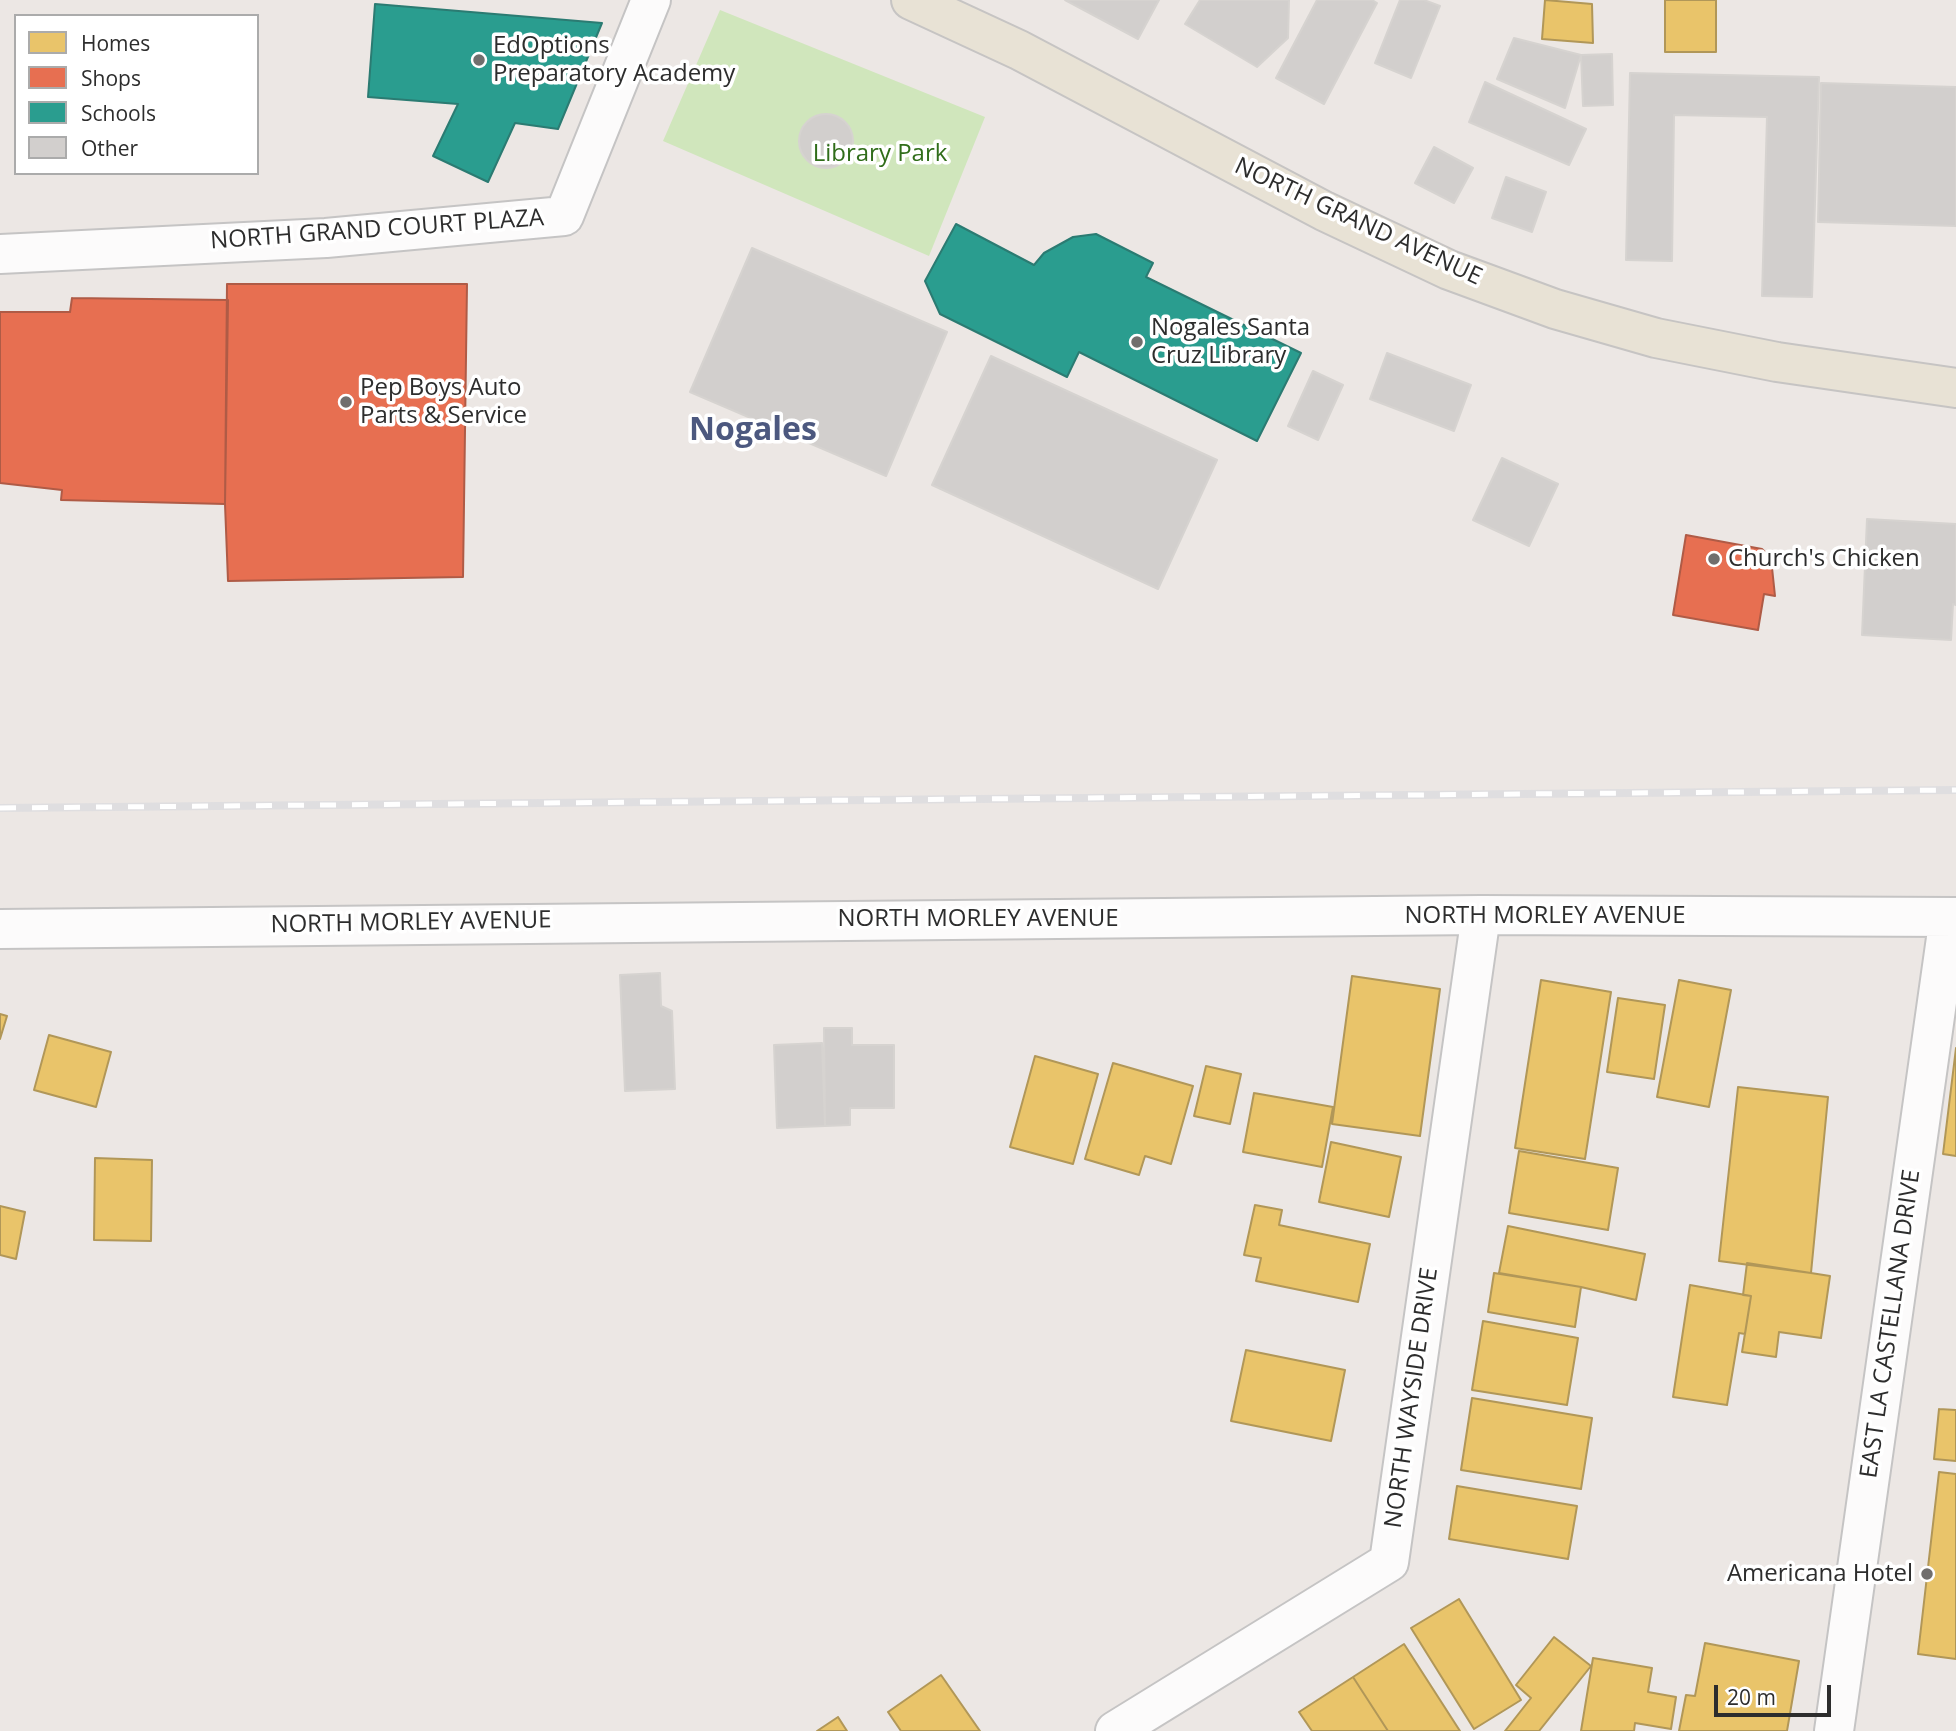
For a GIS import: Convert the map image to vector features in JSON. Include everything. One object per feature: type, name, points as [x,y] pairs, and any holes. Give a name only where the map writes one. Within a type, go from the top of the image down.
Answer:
[{"type":"main road","name":"NORTH GRAND AVENUE","points":[[911,0],[1019,50],[1324,211],[1449,270],[1555,309],[1656,338],[1777,362],[1956,387]]},
{"type":"street","name":"NORTH GRAND COURT PLAZA","points":[[0,254],[326,237],[564,216],[651,0]]},
{"type":"street","name":"NORTH MORLEY AVENUE","points":[[0,929],[1481,915],[1953,917]]},
{"type":"street","name":"NORTH WAYSIDE DRIVE","points":[[1115,1731],[1389,1562],[1481,915]]},
{"type":"street","name":"EAST LA CASTELLANA DRIVE","points":[[1834,1731],[1953,917]]},
{"type":"green space","name":"Library Park","points":[[720,10],[985,117],[929,256],[663,141]]},
{"type":"building: Homes","points":[[1545,0],[1592,4],[1593,43],[1542,39]]},
{"type":"building: Homes","points":[[1665,0],[1716,0],[1716,52],[1665,52]]},
{"type":"building: Homes","points":[[1352,976],[1440,989],[1420,1136],[1332,1124]]},
{"type":"building: Homes","points":[[1541,980],[1611,992],[1585,1159],[1515,1148]]},
{"type":"building: Homes","points":[[1679,980],[1731,990],[1709,1107],[1657,1097]]},
{"type":"building: Homes","points":[[1618,998],[1665,1005],[1654,1079],[1607,1072]]},
{"type":"building: Homes","points":[[0,1014],[7,1016],[0,1039]]},
{"type":"building: Homes","points":[[49,1035],[111,1052],[96,1107],[34,1090]]},
{"type":"building: Homes","points":[[1956,1048],[1956,1156],[1943,1154]]},
{"type":"building: Homes","points":[[1035,1056],[1098,1074],[1073,1164],[1010,1147]]},
{"type":"building: Homes","points":[[1113,1063],[1193,1086],[1171,1164],[1145,1156],[1139,1175],[1085,1159]]},
{"type":"building: Homes","points":[[1206,1066],[1241,1074],[1230,1124],[1194,1116]]},
{"type":"building: Homes","points":[[1738,1087],[1828,1097],[1811,1273],[1719,1261]]},
{"type":"building: Homes","points":[[1254,1093],[1333,1107],[1322,1167],[1243,1152]]},
{"type":"building: Homes","points":[[1331,1142],[1401,1157],[1389,1217],[1319,1202]]},
{"type":"building: Homes","points":[[1519,1151],[1618,1168],[1608,1230],[1509,1213]]},
{"type":"building: Homes","points":[[95,1158],[152,1160],[151,1241],[94,1240]]},
{"type":"building: Homes","points":[[1255,1205],[1282,1210],[1279,1225],[1370,1244],[1358,1302],[1256,1281],[1261,1258],[1244,1255]]},
{"type":"building: Homes","points":[[0,1206],[25,1212],[16,1259],[0,1255]]},
{"type":"building: Homes","points":[[1508,1226],[1645,1254],[1636,1300],[1581,1287],[1499,1273]]},
{"type":"building: Homes","points":[[1747,1263],[1830,1276],[1821,1338],[1779,1332],[1776,1357],[1742,1352],[1751,1296],[1743,1295]]},
{"type":"building: Homes","points":[[1494,1273],[1581,1287],[1575,1327],[1488,1312]]},
{"type":"building: Homes","points":[[1690,1285],[1751,1296],[1745,1334],[1739,1333],[1727,1405],[1673,1397]]},
{"type":"building: Homes","points":[[1483,1321],[1578,1338],[1567,1405],[1472,1390]]},
{"type":"building: Homes","points":[[1246,1350],[1345,1370],[1331,1441],[1231,1421]]},
{"type":"building: Homes","points":[[1472,1398],[1592,1418],[1581,1489],[1461,1470]]},
{"type":"building: Homes","points":[[1939,1409],[1956,1410],[1956,1461],[1934,1459]]},
{"type":"building: Homes","points":[[1939,1472],[1956,1474],[1956,1659],[1918,1654]]},
{"type":"building: Homes","points":[[1457,1486],[1577,1506],[1568,1559],[1449,1539]]},
{"type":"building: Homes","points":[[1459,1599],[1521,1700],[1474,1729],[1411,1628]]},
{"type":"building: Homes","points":[[1554,1637],[1591,1666],[1539,1731],[1505,1731],[1531,1698],[1516,1685]]},
{"type":"building: Homes","points":[[1705,1643],[1799,1661],[1787,1731],[1679,1731],[1686,1695],[1695,1696]]},
{"type":"building: Homes","points":[[1404,1644],[1460,1731],[1388,1731],[1353,1677]]},
{"type":"building: Homes","points":[[1593,1658],[1652,1668],[1648,1692],[1676,1697],[1671,1729],[1635,1723],[1634,1731],[1581,1731]]},
{"type":"building: Homes","points":[[941,1675],[980,1731],[901,1731],[888,1712]]},
{"type":"building: Homes","points":[[1353,1677],[1388,1731],[1312,1731],[1299,1712]]},
{"type":"building: Homes","points":[[838,1717],[847,1731],[817,1731]]},
{"type":"building: Shops","name":"Pep Boys Auto Parts & Service","points":[[227,284],[467,284],[463,577],[228,581],[225,504]]},
{"type":"building: Shops","points":[[72,298],[228,300],[225,504],[61,500],[62,490],[0,483],[0,312],[70,312]]},
{"type":"building: Shops","points":[[1686,535],[1762,549],[1771,558],[1775,596],[1764,594],[1758,630],[1673,615]]},
{"type":"building: Schools","name":"EdOptions Preparatory Academy","points":[[375,4],[602,23],[558,129],[515,123],[488,182],[433,156],[458,104],[368,97]]},
{"type":"building: Schools","name":"Nogales Santa Cruz Library","points":[[956,224],[1034,265],[1044,253],[1073,237],[1096,234],[1153,263],[1146,277],[1301,353],[1257,441],[1079,352],[1067,377],[940,314],[925,281]]},
{"type":"building: Other","points":[[1065,0],[1159,0],[1138,39]]},
{"type":"building: Other","points":[[1200,0],[1289,0],[1288,38],[1257,67],[1185,24]]},
{"type":"building: Other","points":[[1317,0],[1372,0],[1377,3],[1324,104],[1276,78]]},
{"type":"building: Other","points":[[1400,0],[1424,0],[1440,6],[1411,78],[1375,63]]},
{"type":"building: Other","points":[[1514,38],[1581,55],[1565,108],[1497,79]]},
{"type":"building: Other","points":[[1612,54],[1613,105],[1583,106],[1581,55]]},
{"type":"building: Other","points":[[1630,73],[1819,77],[1812,297],[1762,296],[1767,117],[1674,115],[1672,261],[1626,260]]},
{"type":"building: Other","points":[[1485,82],[1586,129],[1569,165],[1469,122]]},
{"type":"building: Other","points":[[1821,83],[1956,87],[1956,226],[1818,222]]},
{"type":"building: Other","points":[[831,114],[841,118],[849,126],[853,141],[849,156],[841,164],[821,168],[811,164],[803,156],[799,136],[803,126],[811,118]]},
{"type":"building: Other","points":[[1434,147],[1473,168],[1454,203],[1415,183]]},
{"type":"building: Other","points":[[1506,177],[1546,192],[1532,232],[1492,218]]},
{"type":"building: Other","points":[[752,248],[947,332],[886,476],[690,392]]},
{"type":"building: Other","points":[[1387,353],[1471,385],[1454,431],[1370,399]]},
{"type":"building: Other","points":[[991,356],[1217,460],[1158,589],[932,485]]},
{"type":"building: Other","points":[[1313,371],[1343,385],[1318,440],[1288,426]]},
{"type":"building: Other","points":[[1502,458],[1558,484],[1529,546],[1473,520]]},
{"type":"building: Other","points":[[1867,519],[1956,524],[1956,605],[1953,604],[1951,640],[1862,635]]},
{"type":"building: Other","points":[[660,973],[661,1006],[672,1011],[675,1089],[625,1091],[620,975]]},
{"type":"building: Other","points":[[824,1028],[852,1028],[852,1045],[894,1045],[894,1108],[850,1108],[850,1125],[825,1126]]},
{"type":"building: Other","points":[[822,1043],[825,1126],[777,1128],[774,1045]]},
{"type":"railway","points":[[0,808],[1956,790]]},
{"type":"place","name":"EdOptions Preparatory Academy","points":[[479,60]]},
{"type":"place","name":"Nogales Santa Cruz Library","points":[[1137,342]]},
{"type":"place","name":"Pep Boys Auto Parts & Service","points":[[346,402]]},
{"type":"place","name":"Church's Chicken","points":[[1714,559]]},
{"type":"place","name":"Americana Hotel","points":[[1927,1574]]},
{"type":"district","name":"Nogales","points":[[753,431]]}]
